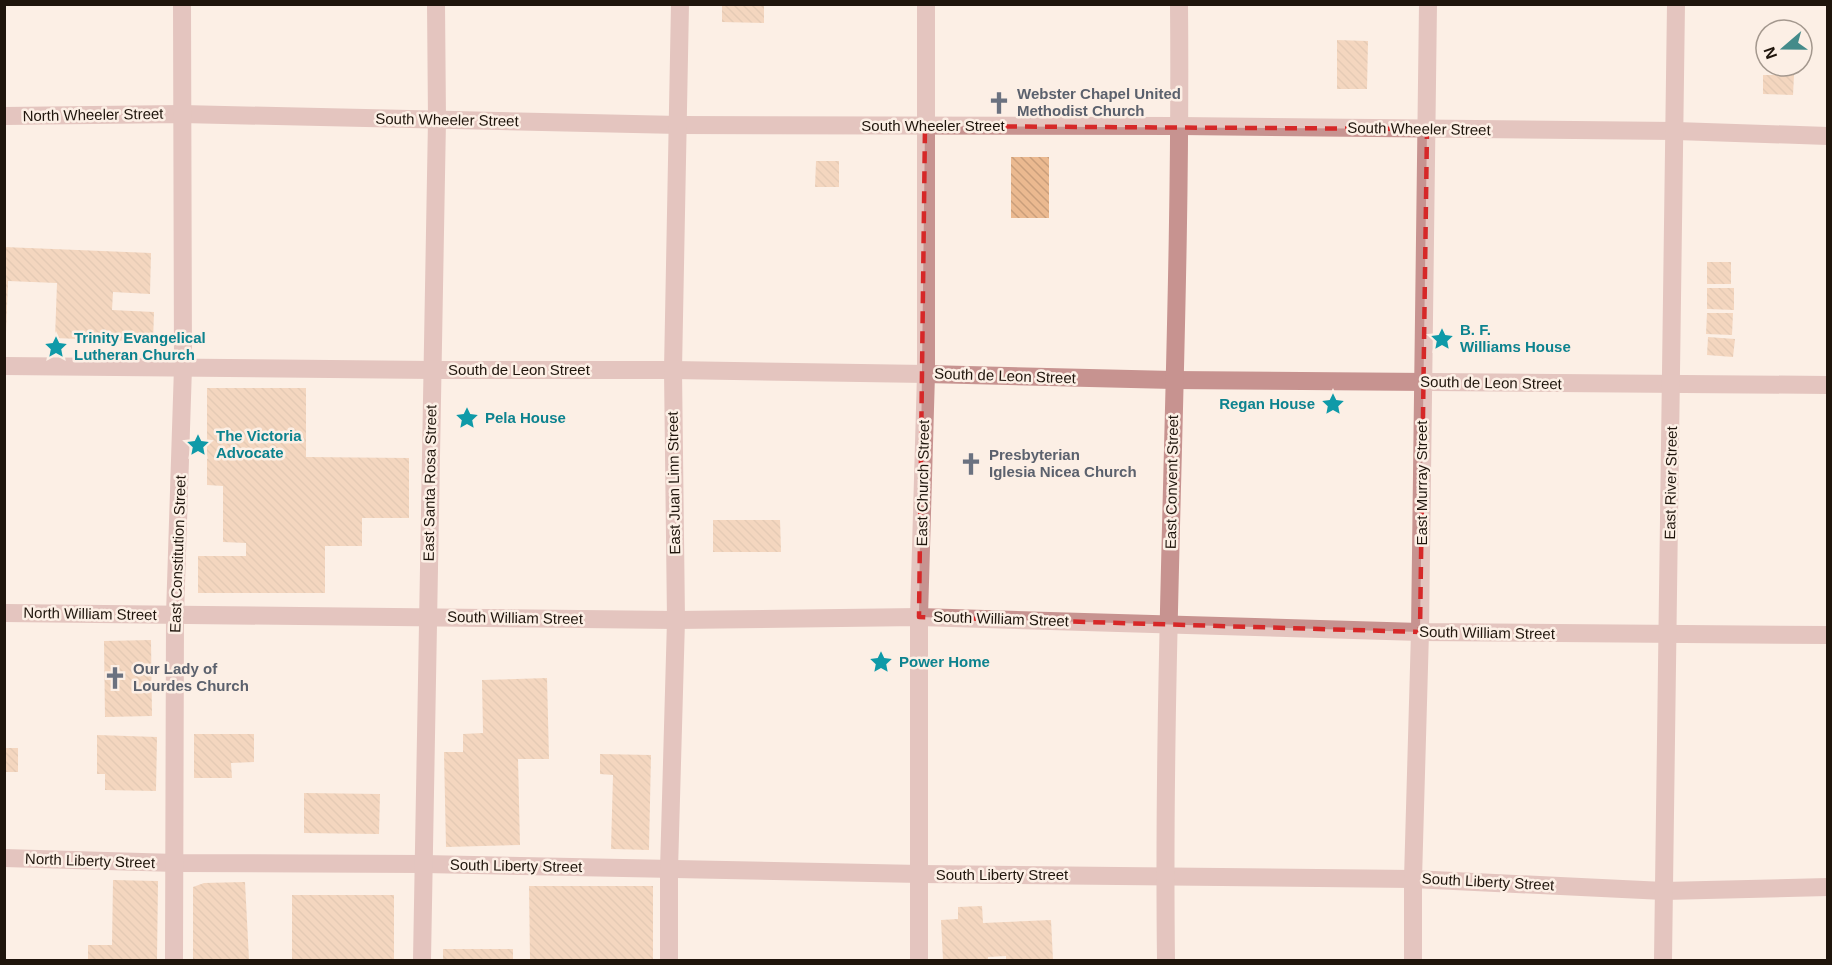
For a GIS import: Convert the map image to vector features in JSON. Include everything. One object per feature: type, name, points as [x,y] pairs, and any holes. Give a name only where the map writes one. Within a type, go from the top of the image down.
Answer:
[{"type":"street","name":"East Constitution Street","points":[[174,960],[175,615],[183,367],[182,4]]},
{"type":"street","name":"East Santa Rosa Street","points":[[422,960],[437,120],[436,4]]},
{"type":"street","name":"East Juan Linn Street","points":[[669,960],[669,870],[676,620],[673,370],[680,4]]},
{"type":"street","name":"East Church Street","points":[[920,960],[919,617],[926,374],[926,4]]},
{"type":"street","name":"East Convent Street","points":[[1166,960],[1165,876],[1173,380],[1180,126],[1179,4]]},
{"type":"street","name":"East Murray Street","points":[[1413,960],[1420,632],[1428,4]]},
{"type":"street","name":"East River Street","points":[[1663,960],[1673,385],[1676,4]]},
{"type":"street","name":"North Wheeler Street","points":[[4,116],[182,114]]},
{"type":"street","name":"South Wheeler Street","points":[[182,114],[679,125],[1180,126],[1827,136]]},
{"type":"street","name":"South de Leon Street","points":[[4,366],[673,370],[1173,380],[1827,385]]},
{"type":"street","name":"North William Street","points":[[4,613],[175,615]]},
{"type":"street","name":"South William Street","points":[[175,615],[676,620],[919,617],[1420,632],[1827,635]]},
{"type":"street","name":"North Liberty Street","points":[[4,858],[176,863]]},
{"type":"street","name":"South Liberty Street","points":[[176,863],[424,864],[920,874],[1413,879],[1664,891],[1827,887]]},
{"type":"highlighted area","points":[[925,126],[1427,129],[1420,632],[919,617]]},
{"type":"building","points":[[722,4],[764,4],[764,23],[722,22]]},
{"type":"building","points":[[1337,40],[1368,41],[1367,89],[1337,89]]},
{"type":"building","points":[[1763,78],[1794,78],[1793,95],[1763,94]]},
{"type":"building","points":[[1011,157],[1049,157],[1049,218],[1011,218]]},
{"type":"building","points":[[816,161],[839,161],[839,187],[815,187]]},
{"type":"building","points":[[4,247],[151,253],[150,294],[113,292],[112,310],[154,312],[153,342],[55,338],[57,283],[8,281],[6,333],[4,332]]},
{"type":"building","points":[[1707,262],[1731,262],[1731,284],[1707,284]]},
{"type":"building","points":[[1707,288],[1734,288],[1734,310],[1707,309]]},
{"type":"building","points":[[1707,313],[1733,313],[1732,335],[1706,334]]},
{"type":"building","points":[[1708,337],[1735,339],[1733,357],[1707,355]]},
{"type":"building","points":[[207,388],[306,388],[306,457],[409,458],[409,518],[362,518],[362,546],[325,546],[325,593],[198,593],[198,556],[246,556],[246,543],[223,542],[223,486],[207,485]]},
{"type":"building","points":[[713,520],[780,520],[781,552],[713,552]]},
{"type":"building","points":[[151,640],[152,716],[105,717],[104,641]]},
{"type":"building","points":[[547,678],[549,759],[518,759],[520,845],[446,847],[444,752],[463,752],[463,734],[483,733],[482,680]]},
{"type":"building","points":[[194,734],[254,734],[254,762],[231,763],[232,778],[194,778]]},
{"type":"building","points":[[97,735],[157,737],[156,791],[105,790],[105,774],[97,774]]},
{"type":"building","points":[[4,748],[18,748],[18,772],[4,772]]},
{"type":"building","points":[[600,754],[651,755],[649,850],[611,849],[613,775],[600,774]]},
{"type":"building","points":[[304,793],[380,794],[379,834],[304,833]]},
{"type":"building","points":[[113,880],[158,881],[157,960],[88,960],[88,945],[112,945]]},
{"type":"building","points":[[245,882],[249,960],[193,960],[193,887],[204,883]]},
{"type":"building","points":[[529,886],[653,886],[653,960],[530,960]]},
{"type":"building","points":[[292,895],[394,895],[394,960],[292,960]]},
{"type":"building","points":[[982,906],[983,923],[1051,920],[1053,960],[1006,960],[1006,956],[988,957],[988,960],[943,960],[941,920],[958,919],[958,907]]},
{"type":"building","points":[[443,949],[513,949],[513,960],[443,960]]},
{"type":"place","name":"Webster Chapel United Methodist Church","points":[[999,103]]},
{"type":"place","name":"B. F. Williams House","points":[[1442,339]]},
{"type":"place","name":"Trinity Evangelical Lutheran Church","points":[[56,347]]},
{"type":"place","name":"Regan House","points":[[1333,404]]},
{"type":"place","name":"Pela House","points":[[467,418]]},
{"type":"place","name":"The Victoria Advocate","points":[[198,445]]},
{"type":"place","name":"Presbyterian Iglesia Nicea Church","points":[[971,464]]},
{"type":"place","name":"Power Home","points":[[881,662]]},
{"type":"place","name":"Our Lady of Lourdes Church","points":[[115,678]]}]
